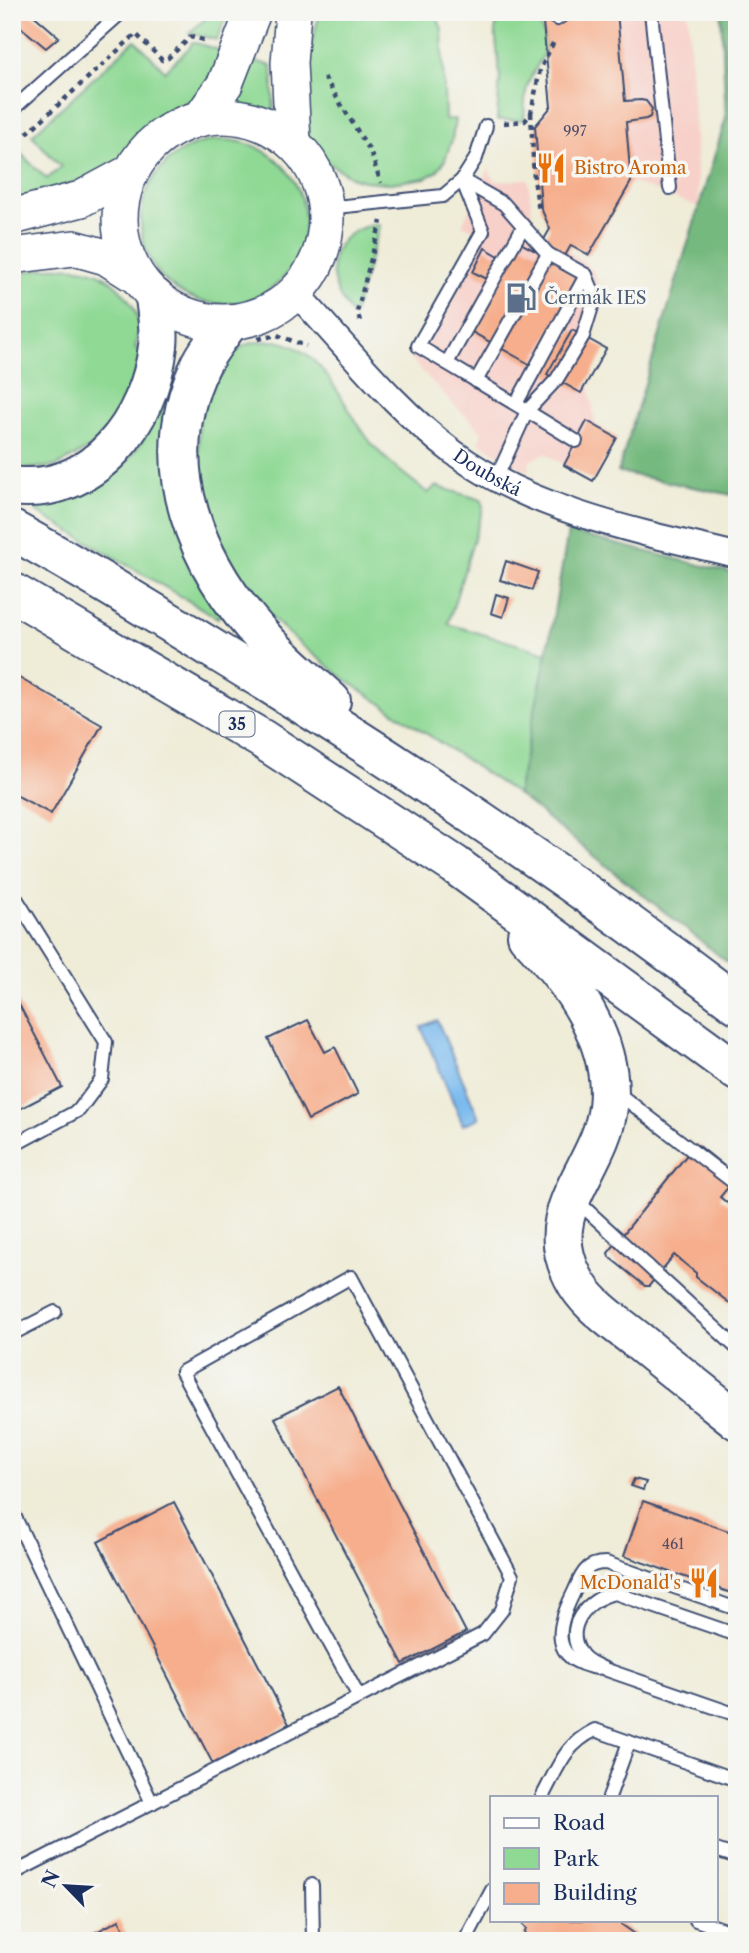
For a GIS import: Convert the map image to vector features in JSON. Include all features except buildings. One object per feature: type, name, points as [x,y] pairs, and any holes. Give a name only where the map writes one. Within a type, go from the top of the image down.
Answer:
[{"type":"highway","points":[[12,486],[45,485],[68,479],[113,451],[140,410],[155,367],[159,324],[146,287]]},
{"type":"highway","points":[[228,324],[202,361],[183,417],[180,450],[183,490],[190,521],[210,566],[241,612],[262,636],[407,772]]},
{"type":"highway","points":[[12,530],[75,565],[283,692],[407,772],[583,892],[737,1004]]},
{"type":"highway","name":"35","points":[[12,592],[262,739],[455,865],[737,1071]]},
{"type":"highway","points":[[455,865],[535,944],[577,995],[600,1044],[606,1065],[608,1110],[600,1137],[565,1211],[563,1244],[573,1279],[596,1307],[737,1420]]},
{"type":"street","points":[[201,118],[225,84],[253,12]]},
{"type":"street","points":[[293,12],[289,63],[293,142]]},
{"type":"street","points":[[12,256],[74,248],[106,257],[176,312],[199,321],[228,324],[247,321],[270,312],[296,293],[308,280],[320,258],[326,233],[326,208],[316,172],[293,142],[273,128],[250,119],[225,115],[201,118],[179,125],[160,137],[143,153],[131,172],[121,198],[120,225],[124,251],[146,287]]},
{"type":"street","points":[[12,217],[81,199],[131,172]]},
{"type":"street","name":"Doubská","points":[[296,293],[428,432],[451,451],[496,479],[524,492],[651,535],[737,555]]},
{"type":"lane","points":[[12,110],[122,12]]},
{"type":"lane","points":[[651,12],[670,188]]},
{"type":"lane","points":[[326,208],[443,196],[462,180],[476,158],[486,126]]},
{"type":"lane","points":[[462,180],[505,204],[548,254],[586,275],[595,297],[583,335],[557,379],[522,408]]},
{"type":"lane","points":[[462,180],[484,231],[418,346],[576,441]]},
{"type":"lane","points":[[447,363],[523,227]]},
{"type":"lane","points":[[476,380],[548,254]]},
{"type":"lane","points":[[496,479],[522,408],[586,275]]},
{"type":"lane","points":[[12,892],[106,1042],[102,1079],[79,1110],[12,1146]]},
{"type":"lane","points":[[609,1087],[737,1185]]},
{"type":"lane","points":[[571,1195],[737,1348]]},
{"type":"lane","points":[[12,1874],[483,1634],[502,1610],[512,1576],[351,1277],[182,1372],[359,1697]]},
{"type":"lane","points":[[12,1334],[55,1312]]},
{"type":"lane","points":[[12,1511],[152,1803]]},
{"type":"lane","points":[[737,1609],[606,1563],[594,1564],[586,1570],[564,1613],[561,1637],[569,1657],[578,1665],[607,1670],[737,1715]]},
{"type":"lane","points":[[607,1670],[582,1655],[576,1632],[584,1609],[603,1595],[615,1593],[737,1635]]},
{"type":"lane","points":[[543,1796],[568,1750],[579,1738],[595,1730],[737,1780]]},
{"type":"lane","points":[[609,1796],[629,1742]]},
{"type":"lane","points":[[718,1851],[737,1857]]},
{"type":"lane","points":[[312,1885],[313,1941]]},
{"type":"lane","points":[[465,1941],[490,1895]]},
{"type":"lane","points":[[702,1922],[737,1934]]},
{"type":"path","points":[[540,221],[534,179],[531,113],[540,70],[554,43],[557,14]]},
{"type":"path","points":[[12,147],[136,34],[162,60],[168,58],[191,37],[238,49]]},
{"type":"path","points":[[289,63],[320,72],[370,151],[387,201],[357,312],[361,324],[342,341]]},
{"type":"path","points":[[525,121],[531,113]]},
{"type":"shaded area","points":[[617,12],[688,12],[699,207],[631,182],[626,122],[646,119],[652,109],[646,101],[625,101]]},
{"type":"shaded area","points":[[489,168],[496,181],[528,179],[535,223],[546,237],[582,260],[595,273],[600,296],[597,314],[586,338],[571,330],[547,374],[581,393],[588,381],[596,426],[587,422],[564,465],[545,453],[530,461],[528,472],[479,442],[482,431],[410,358],[483,232],[462,225]]},
{"type":"green space","points":[[213,12],[228,12],[217,40],[189,33]]},
{"type":"green space","points":[[320,12],[435,12],[442,29],[445,120],[455,119],[452,140],[444,162],[436,172],[425,178],[390,183],[364,181],[351,177],[318,156],[306,131],[306,67]]},
{"type":"green space","points":[[501,12],[532,12],[540,25],[546,44],[526,91],[524,120],[497,120],[500,76],[495,30]]},
{"type":"green space","points":[[721,12],[737,12],[737,496],[618,472],[726,118]]},
{"type":"green space","points":[[135,40],[165,71],[192,42],[223,51],[215,71],[192,102],[155,128],[115,165],[100,175],[12,201],[12,155],[17,150],[47,179],[61,167],[32,135]]},
{"type":"green space","points":[[248,59],[272,66],[274,114],[231,104]]},
{"type":"green space","points":[[223,140],[254,146],[281,164],[299,191],[305,222],[299,253],[281,280],[254,298],[223,304],[192,298],[165,280],[147,253],[141,222],[147,191],[165,164],[192,146]]},
{"type":"green space","points":[[371,225],[380,225],[353,316],[337,289],[333,263],[343,240]]},
{"type":"green space","points":[[45,268],[84,269],[113,282],[126,296],[135,312],[139,327],[135,348],[142,351],[135,375],[114,421],[90,448],[57,466],[12,470],[12,274]]},
{"type":"green space","points":[[276,341],[293,346],[321,368],[372,444],[428,493],[436,486],[482,500],[483,509],[448,624],[547,653],[517,794],[346,680],[300,644],[250,597],[209,521],[198,473],[199,422],[213,374],[221,376],[241,347]]},
{"type":"green space","points":[[160,406],[169,408],[221,612],[218,618],[37,512],[36,507],[42,504],[84,491],[113,474],[141,443]]},
{"type":"green space","points":[[568,532],[737,574],[737,970],[517,794],[547,653]]},
{"type":"water","points":[[437,1020],[479,1118],[463,1125],[421,1027]]},
{"type":"place","name":"Bistro Aroma","points":[[551,168]]},
{"type":"place","name":"Čermák IES","points":[[521,298]]},
{"type":"place","name":"McDonald's","points":[[704,1583]]}]
